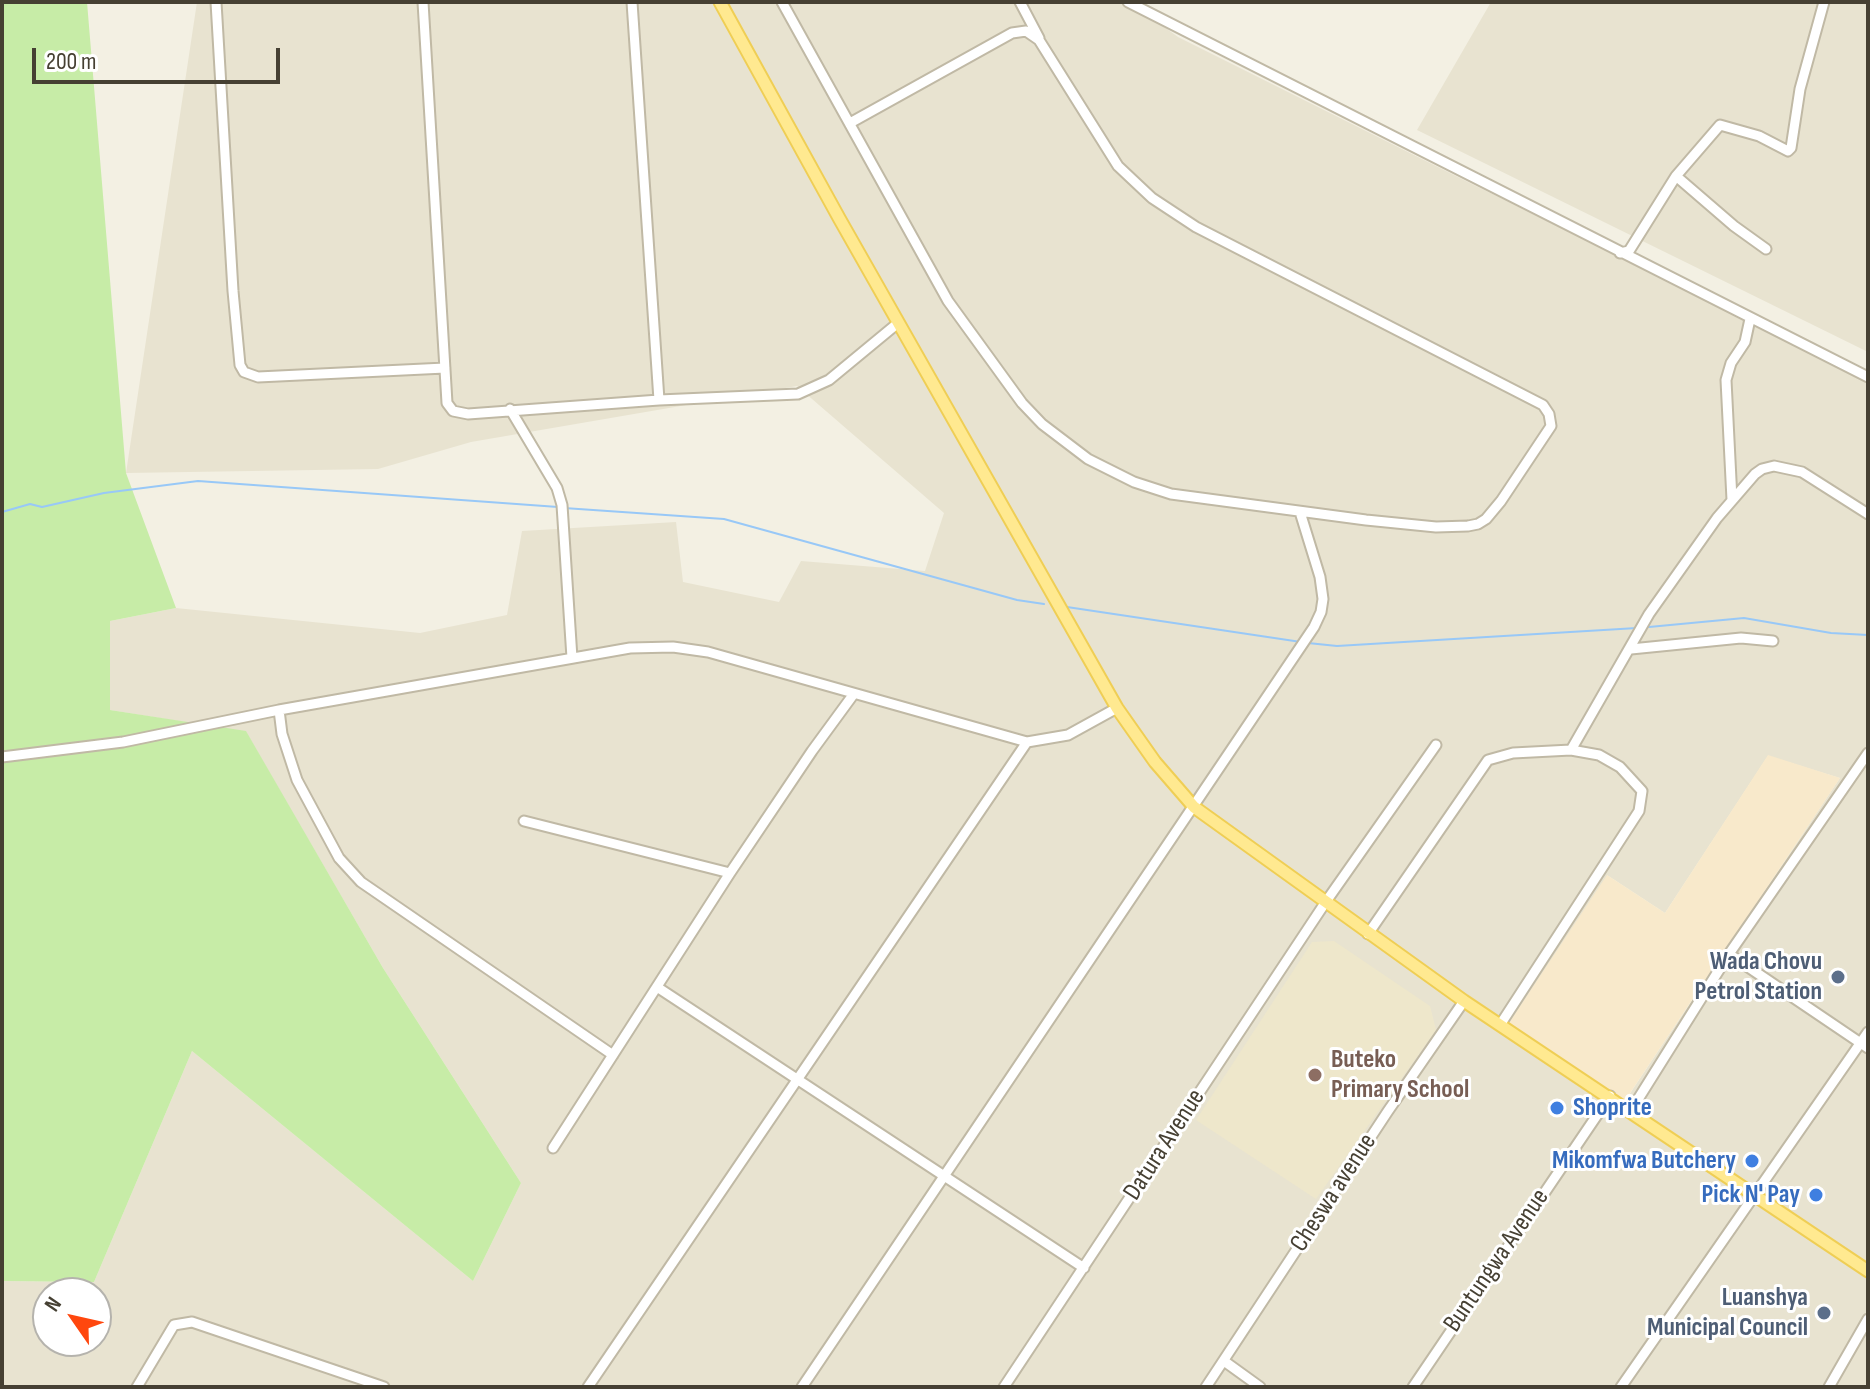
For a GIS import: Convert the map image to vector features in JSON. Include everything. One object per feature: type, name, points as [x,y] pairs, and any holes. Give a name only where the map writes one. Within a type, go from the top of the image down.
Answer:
[{"type":"main road","points":[[720,2],[1117,708],[1155,762],[1194,807],[1464,1001],[1868,1271]]},
{"type":"street","points":[[216,2],[233,291],[240,365],[244,372],[258,377],[445,368]]},
{"type":"street","points":[[423,2],[447,403],[453,411],[468,414],[659,400],[775,396],[812,390],[829,380],[898,323]]},
{"type":"street","points":[[632,2],[659,400]]},
{"type":"street","points":[[782,2],[948,301],[1014,393],[1042,424],[1088,459],[1141,485],[1171,494],[1436,527],[1478,524],[1501,501],[1551,426],[1549,414],[1543,405],[1196,227],[1152,198],[1118,166],[1039,40],[1020,2]]},
{"type":"street","points":[[1128,2],[1868,377]]},
{"type":"street","points":[[1620,253],[1629,251],[1676,176],[1720,125],[1759,136],[1788,151],[1791,148],[1800,89],[1824,2]]},
{"type":"street","points":[[850,123],[1012,33],[1026,31],[1039,40]]},
{"type":"street","points":[[1676,176],[1766,249]]},
{"type":"street","points":[[1732,500],[1726,380],[1731,363],[1745,342],[1750,319]]},
{"type":"street","points":[[510,409],[557,488],[562,505],[572,658]]},
{"type":"street","points":[[1571,750],[1649,614],[1750,478],[1762,469],[1774,466],[1810,476],[1868,514]]},
{"type":"street","points":[[802,1387],[1304,642],[1321,612],[1323,599],[1320,577],[1300,512]]},
{"type":"street","points":[[1631,649],[1741,638],[1773,641]]},
{"type":"street","points":[[2,757],[123,742],[279,710],[630,648],[673,647],[708,652],[1027,742],[1068,735],[1117,708]]},
{"type":"street","points":[[553,1148],[730,873],[853,695]]},
{"type":"street","points":[[279,710],[282,734],[297,780],[339,858],[361,882],[613,1055]]},
{"type":"street","points":[[588,1387],[1027,742]]},
{"type":"street","name":"Datura Avenue","points":[[1004,1387],[1325,903],[1436,745]]},
{"type":"street","points":[[1368,934],[1488,760],[1513,753],[1571,750],[1599,755],[1620,767],[1642,791],[1643,801],[1630,826],[1500,1025]]},
{"type":"street","points":[[1630,1112],[1729,954],[1868,753]]},
{"type":"street","points":[[524,821],[730,873]]},
{"type":"street","points":[[1729,954],[1864,1045]]},
{"type":"street","points":[[657,987],[1084,1268]]},
{"type":"street","name":"Cheswa avenue","points":[[1206,1387],[1464,1001]]},
{"type":"street","points":[[1621,1387],[1753,1195],[1864,1045],[1868,1032]]},
{"type":"street","name":"Buntungwa Avenue","points":[[1413,1387],[1610,1096]]},
{"type":"street","points":[[1829,1387],[1868,1319]]},
{"type":"street","points":[[137,1387],[174,1325],[192,1322],[384,1387]]},
{"type":"street","points":[[1224,1361],[1260,1387]]},
{"type":"shaded area","points":[[197,2],[1130,2],[1178,37],[1476,186],[1868,372],[1868,1387],[2,1387],[2,1281],[32,1281],[32,1357],[112,1357],[112,1277],[96,1277],[192,1051],[473,1281],[521,1183],[383,968],[246,732],[110,710],[110,621],[176,608],[420,633],[507,615],[522,531],[676,522],[683,582],[779,602],[801,561],[925,571],[944,513],[797,386],[471,442],[378,469],[126,473]],"holes":[[[1768,756],[1840,778],[1625,1101],[1607,875],[1665,913]]]},
{"type":"shaded area","points":[[1491,2],[1868,2],[1868,352],[1417,130]]},
{"type":"shaded area","points":[[1768,755],[1840,778],[1624,1102],[1509,1023],[1607,875],[1665,913]]},
{"type":"shaded area","name":"Buteko Primary School","points":[[1334,941],[1430,1006],[1436,1030],[1316,1199],[1196,1120],[1312,942]]},
{"type":"green space","points":[[2,2],[87,2],[126,473],[176,608],[110,621],[110,710],[246,731],[383,968],[521,1183],[473,1281],[192,1051],[96,1277],[32,1277],[32,1281],[2,1281]]},
{"type":"waterway","points":[[2,512],[30,504],[42,507],[104,493],[198,481],[558,507]]},
{"type":"waterway","points":[[564,508],[724,519],[1017,600],[1044,604]]},
{"type":"waterway","points":[[1067,607],[1301,642]]},
{"type":"waterway","points":[[1649,627],[1744,618],[1831,633],[1868,635]]},
{"type":"waterway","points":[[1308,643],[1337,646],[1637,628]]},
{"type":"place","name":"Wada Chovu Petrol Station","points":[[1838,977]]},
{"type":"place","name":"Buteko Primary School","points":[[1315,1075]]},
{"type":"place","name":"Shoprite","points":[[1557,1108]]},
{"type":"place","name":"Mikomfwa Butchery","points":[[1752,1161]]},
{"type":"place","name":"Pick N' Pay","points":[[1816,1195]]},
{"type":"place","name":"Luanshya Municipal Council","points":[[1824,1313]]}]
